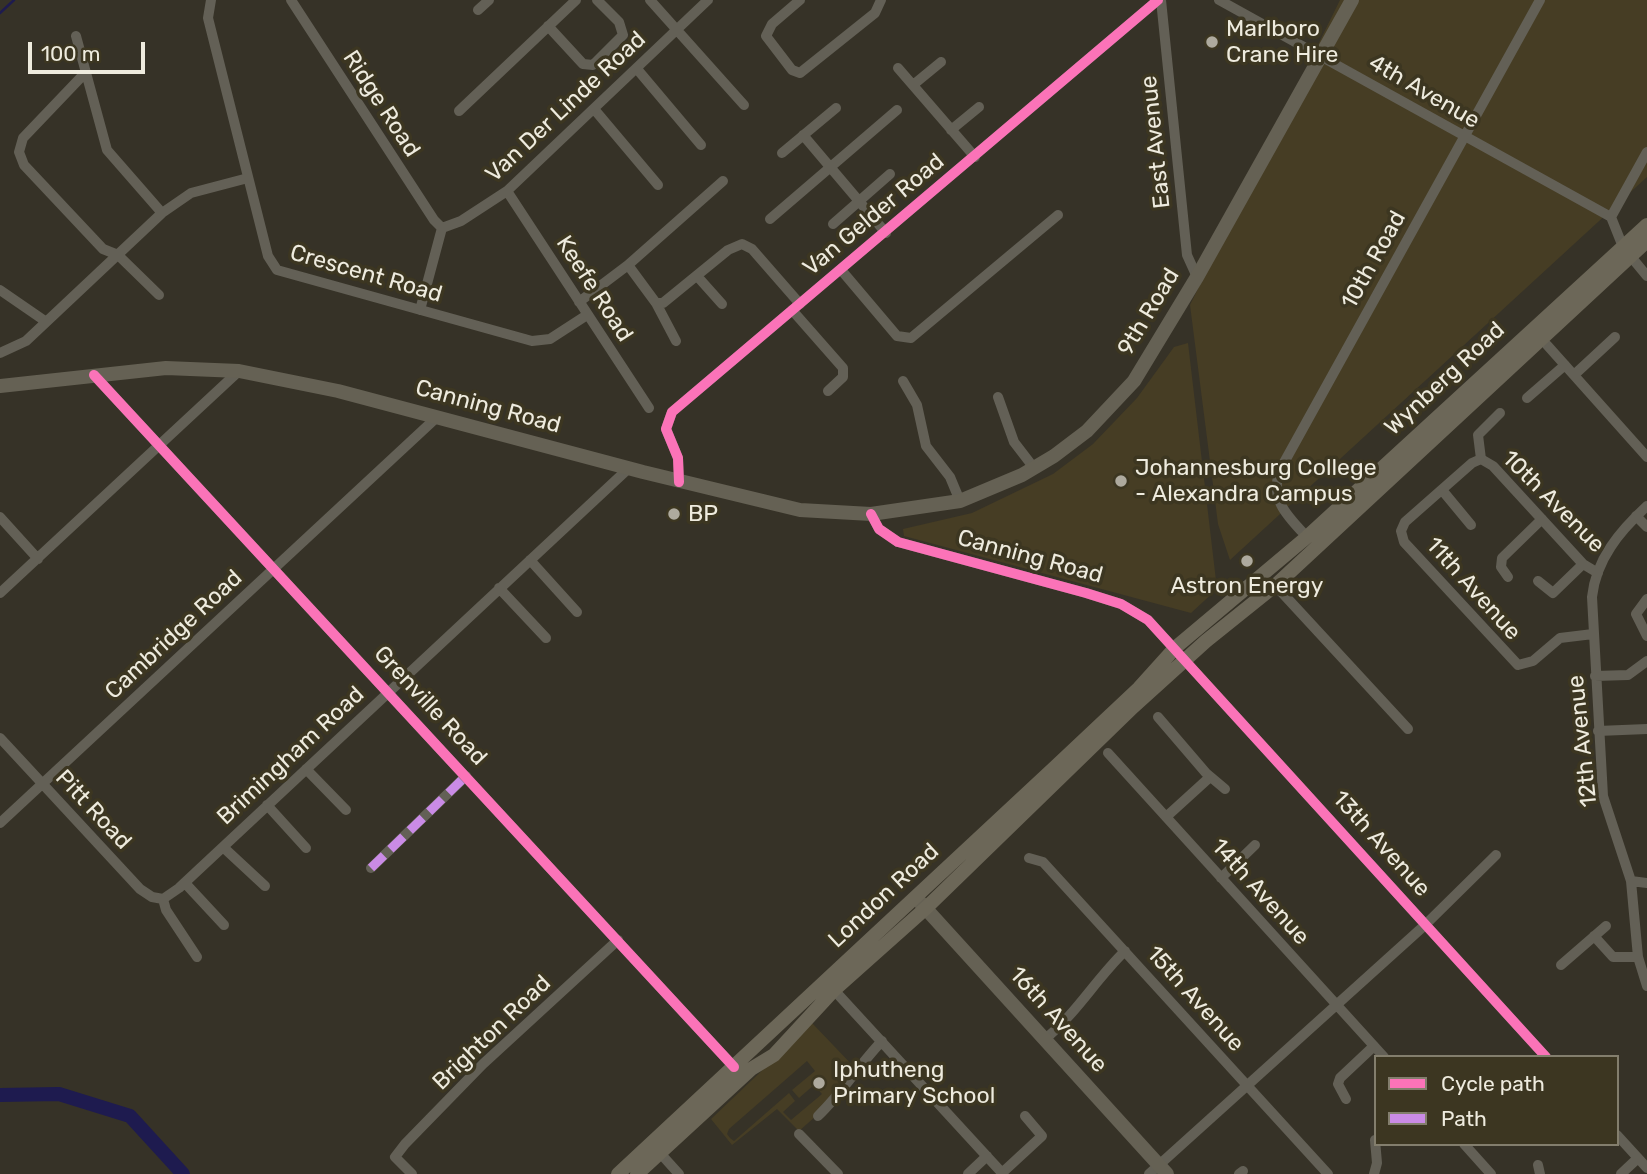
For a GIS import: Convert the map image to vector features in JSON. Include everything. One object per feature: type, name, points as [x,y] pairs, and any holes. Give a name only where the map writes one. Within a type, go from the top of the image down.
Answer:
[{"type":"main road","name":"9th Road","points":[[871,514],[960,501],[981,494],[1034,468],[1087,431],[1121,396],[1157,345],[1197,277],[1352,0]]},
{"type":"main road","name":"Wynberg Road","points":[[1181,653],[1275,585],[1626,252],[1647,225]]},
{"type":"main road","name":"Wynberg Road","points":[[1181,653],[1626,252],[1647,241]]},
{"type":"main road","name":"Canning Road","points":[[0,386],[166,368],[239,371],[296,380],[679,482],[800,510],[871,514]]},
{"type":"main road","name":"London Road","points":[[637,1174],[751,1069],[774,1055],[921,903],[1139,688],[1181,653]]},
{"type":"main road","name":"London Road","points":[[618,1174],[734,1067],[921,903]]},
{"type":"main road","name":"16th Avenue","points":[[921,903],[1045,1040],[1158,1171]]},
{"type":"street","name":"Crescent Road","points":[[211,0],[208,18],[268,256],[277,270],[539,341],[558,334],[587,314]]},
{"type":"street","name":"Ridge Road","points":[[291,0],[434,220],[442,228]]},
{"type":"street","points":[[478,10],[489,0]]},
{"type":"street","points":[[458,111],[576,0]]},
{"type":"street","points":[[548,26],[583,64],[593,65],[623,35],[619,22],[597,0]]},
{"type":"street","points":[[650,0],[744,105]]},
{"type":"street","name":"Van Der Linde Road","points":[[442,228],[461,221],[507,191],[708,0]]},
{"type":"street","points":[[800,0],[772,24],[766,36],[792,70],[800,73],[875,13],[881,0]]},
{"type":"street","name":"Van Gelder Road","points":[[679,482],[678,457],[666,429],[670,415],[1159,0]]},
{"type":"street","name":"East Avenue","points":[[1159,0],[1187,255],[1197,277]]},
{"type":"street","name":"4th Avenue","points":[[1219,0],[1611,217]]},
{"type":"street","name":"10th Road","points":[[1307,537],[1279,503],[1278,475],[1540,0]]},
{"type":"street","points":[[76,36],[109,155],[162,213]]},
{"type":"street","points":[[914,85],[941,62]]},
{"type":"street","points":[[898,68],[975,157]]},
{"type":"street","points":[[637,69],[701,145]]},
{"type":"street","points":[[86,72],[23,138],[20,156],[24,165],[103,249],[118,254],[159,295]]},
{"type":"street","points":[[951,130],[978,107]]},
{"type":"street","points":[[782,153],[836,108]]},
{"type":"street","points":[[594,109],[658,184]]},
{"type":"street","points":[[770,219],[897,110]]},
{"type":"street","points":[[803,135],[887,233]]},
{"type":"street","points":[[1647,152],[1611,217],[1626,252],[1647,276]]},
{"type":"street","points":[[833,224],[890,174]]},
{"type":"street","points":[[0,353],[22,345],[162,213],[191,193],[248,178]]},
{"type":"street","points":[[579,302],[628,265],[723,181]]},
{"type":"street","name":"Keefe Road","points":[[507,191],[649,408]]},
{"type":"street","points":[[842,271],[897,336],[911,338],[1058,215]]},
{"type":"street","points":[[420,310],[442,228]]},
{"type":"street","points":[[656,303],[668,300],[728,250],[743,244],[752,249],[844,369],[843,377],[828,391]]},
{"type":"street","points":[[628,265],[656,303],[676,341]]},
{"type":"street","points":[[697,276],[722,304]]},
{"type":"street","points":[[0,289],[46,321]]},
{"type":"street","points":[[1574,375],[1615,337]]},
{"type":"street","points":[[1547,345],[1647,457]]},
{"type":"street","points":[[1527,398],[1565,365]]},
{"type":"street","points":[[0,593],[161,447],[239,371]]},
{"type":"street","name":"Grenville Road","points":[[94,374],[734,1067]]},
{"type":"street","points":[[903,381],[917,405],[926,446],[950,477],[960,501]]},
{"type":"street","points":[[998,397],[1014,442],[1034,468]]},
{"type":"street","points":[[1471,525],[1442,490],[1472,463],[1481,459],[1477,437],[1500,413]]},
{"type":"street","name":"Cambridge Road","points":[[0,823],[436,418]]},
{"type":"street","name":"10th Avenue","points":[[1481,459],[1493,466],[1583,564],[1598,573]]},
{"type":"street","name":"Brimingham Road","points":[[163,899],[185,883],[629,468]]},
{"type":"street","name":"11th Avenue","points":[[1442,490],[1405,522],[1402,536],[1415,555],[1518,665],[1533,661],[1560,638],[1593,634]]},
{"type":"street","name":"12th Avenue","points":[[1647,506],[1613,540],[1593,591],[1595,676],[1604,800],[1631,881],[1638,957],[1647,986]]},
{"type":"street","name":"Canning Road","points":[[871,514],[879,529],[898,542],[1121,604],[1149,620],[1181,653]]},
{"type":"street","points":[[1636,516],[1647,527]]},
{"type":"street","points":[[0,517],[38,559]]},
{"type":"street","points":[[1508,577],[1501,567],[1502,558],[1542,519]]},
{"type":"street","points":[[530,560],[577,612]]},
{"type":"street","points":[[1538,581],[1553,593],[1583,564]]},
{"type":"street","points":[[1275,585],[1408,729]]},
{"type":"street","points":[[499,588],[546,639]]},
{"type":"street","points":[[1647,599],[1636,614],[1647,636]]},
{"type":"street","name":"13th Avenue","points":[[1181,653],[1544,1055]]},
{"type":"street","points":[[1595,676],[1628,675],[1647,662]]},
{"type":"street","points":[[1158,717],[1210,777],[1225,789]]},
{"type":"street","points":[[1598,731],[1647,729]]},
{"type":"street","name":"Pitt Road","points":[[0,738],[140,889],[152,897],[163,899]]},
{"type":"street","name":"14th Avenue","points":[[1108,753],[1382,1055]]},
{"type":"street","points":[[306,769],[346,810]]},
{"type":"street","points":[[371,868],[466,776]]},
{"type":"street","points":[[1166,817],[1210,777]]},
{"type":"street","points":[[267,806],[306,848]]},
{"type":"street","points":[[1221,878],[1255,845]]},
{"type":"street","points":[[223,847],[265,886]]},
{"type":"street","points":[[1158,1171],[1247,1086],[1425,925],[1496,855]]},
{"type":"street","name":"15th Avenue","points":[[1029,858],[1043,862],[1328,1174]]},
{"type":"street","points":[[1631,881],[1647,883]]},
{"type":"street","points":[[185,883],[223,925]]},
{"type":"street","points":[[163,899],[166,910],[197,957]]},
{"type":"street","points":[[1561,965],[1605,926]]},
{"type":"street","points":[[1594,936],[1614,957],[1638,957]]},
{"type":"street","name":"Brighton Road","points":[[412,1174],[395,1157],[483,1064],[618,940]]},
{"type":"street","points":[[1045,1040],[1070,1017],[1097,980],[1125,951]]},
{"type":"street","points":[[834,990],[1003,1173],[1042,1136],[1025,1116]]},
{"type":"street","points":[[818,1116],[838,1096],[858,1066],[882,1041]]},
{"type":"street","points":[[1346,1099],[1338,1081],[1374,1045]]},
{"type":"street","points":[[799,1134],[838,1174]]},
{"type":"street","points":[[1619,1137],[1647,1168]]},
{"type":"street","points":[[1374,1174],[1377,1163],[1376,1146]]},
{"type":"street","points":[[1466,1146],[1489,1174]]},
{"type":"street","points":[[660,1153],[679,1174]]},
{"type":"street","points":[[968,1174],[987,1156]]},
{"type":"street","points":[[1621,1174],[1638,1158]]},
{"type":"shaded area","points":[[1340,0],[1647,0],[1647,177],[1230,560],[1218,524],[1190,305]]},
{"type":"shaded area","name":"Johannesburg College - Alexandra Campus","points":[[1188,343],[1217,589],[1191,613],[904,536],[903,529],[972,513],[1053,474],[1093,444],[1137,398],[1174,347]]},
{"type":"shaded area","name":"Iphutheng Primary School","points":[[812,1023],[856,1069],[832,1102],[799,1131],[777,1109],[732,1145],[711,1119]],"holes":[[[807,1061],[815,1071],[792,1090],[799,1098],[814,1085],[822,1094],[791,1120],[783,1112],[795,1101],[789,1093],[734,1141],[730,1138],[727,1134],[729,1129]]]},
{"type":"waterway","points":[[0,13],[14,0]]},
{"type":"waterway","points":[[0,1095],[59,1094],[130,1116],[183,1174]]},
{"type":"marked path","points":[[371,868],[466,776]]},
{"type":"cycle path","points":[[679,482],[678,458],[666,429],[672,412],[1158,0]]},
{"type":"cycle path","points":[[94,375],[734,1067]]},
{"type":"cycle path","points":[[871,514],[879,529],[898,542],[1086,593],[1121,604],[1148,620],[1544,1055]]},
{"type":"place","name":"Marlboro Crane Hire","points":[[1212,42]]},
{"type":"place","name":"Johannesburg College - Alexandra Campus","points":[[1121,481]]},
{"type":"place","name":"BP","points":[[674,514]]},
{"type":"place","name":"Astron Energy","points":[[1247,561]]},
{"type":"place","name":"Iphutheng Primary School","points":[[819,1083]]}]
